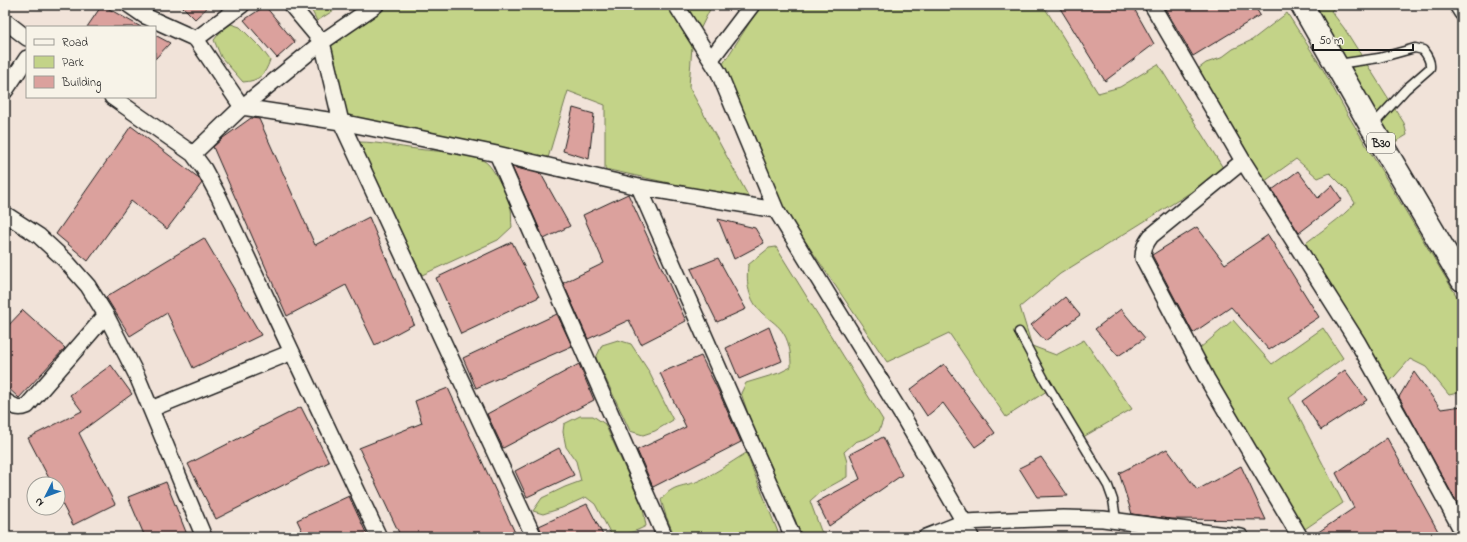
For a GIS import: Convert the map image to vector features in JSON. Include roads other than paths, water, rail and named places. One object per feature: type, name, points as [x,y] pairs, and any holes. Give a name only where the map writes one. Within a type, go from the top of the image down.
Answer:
[{"type":"highway","name":"B30","points":[[1306,7],[1336,64],[1462,280]]},
{"type":"street","points":[[129,5],[145,16],[196,39],[242,107],[341,122],[496,154],[639,187],[776,210]]},
{"type":"street","points":[[196,39],[242,5]]},
{"type":"street","points":[[291,5],[322,42],[341,122],[534,537]]},
{"type":"street","points":[[193,154],[242,107],[322,42],[376,5]]},
{"type":"street","points":[[676,5],[719,73],[776,210],[905,420],[964,522],[971,537]]},
{"type":"street","points":[[711,59],[752,5]]},
{"type":"street","points":[[1152,5],[1243,161],[1356,341],[1462,531]]},
{"type":"street","points":[[1457,5],[1462,13]]},
{"type":"street","points":[[5,21],[26,37]]},
{"type":"street","points":[[5,91],[26,60]]},
{"type":"street","points":[[113,98],[193,154],[204,169],[220,197],[379,537]]},
{"type":"street","points":[[496,154],[665,537]]},
{"type":"street","points":[[1243,161],[1151,236],[1145,244],[1143,258],[1206,379],[1293,535]]},
{"type":"street","points":[[639,187],[793,537]]},
{"type":"street","points":[[5,214],[39,236],[65,260],[88,286],[106,315],[137,376],[204,537]]},
{"type":"street","points":[[5,401],[16,408],[27,406],[106,315]]},
{"type":"street","points":[[151,409],[292,352]]},
{"type":"street","points":[[926,537],[964,522],[1063,518],[1116,519],[1241,537]]},
{"type":"lane","points":[[1336,64],[1379,58],[1415,48],[1423,50],[1427,55],[1431,64],[1430,68],[1406,89],[1372,126]]},
{"type":"lane","points":[[1019,332],[1044,379],[1108,486],[1113,500],[1116,519]]}]
